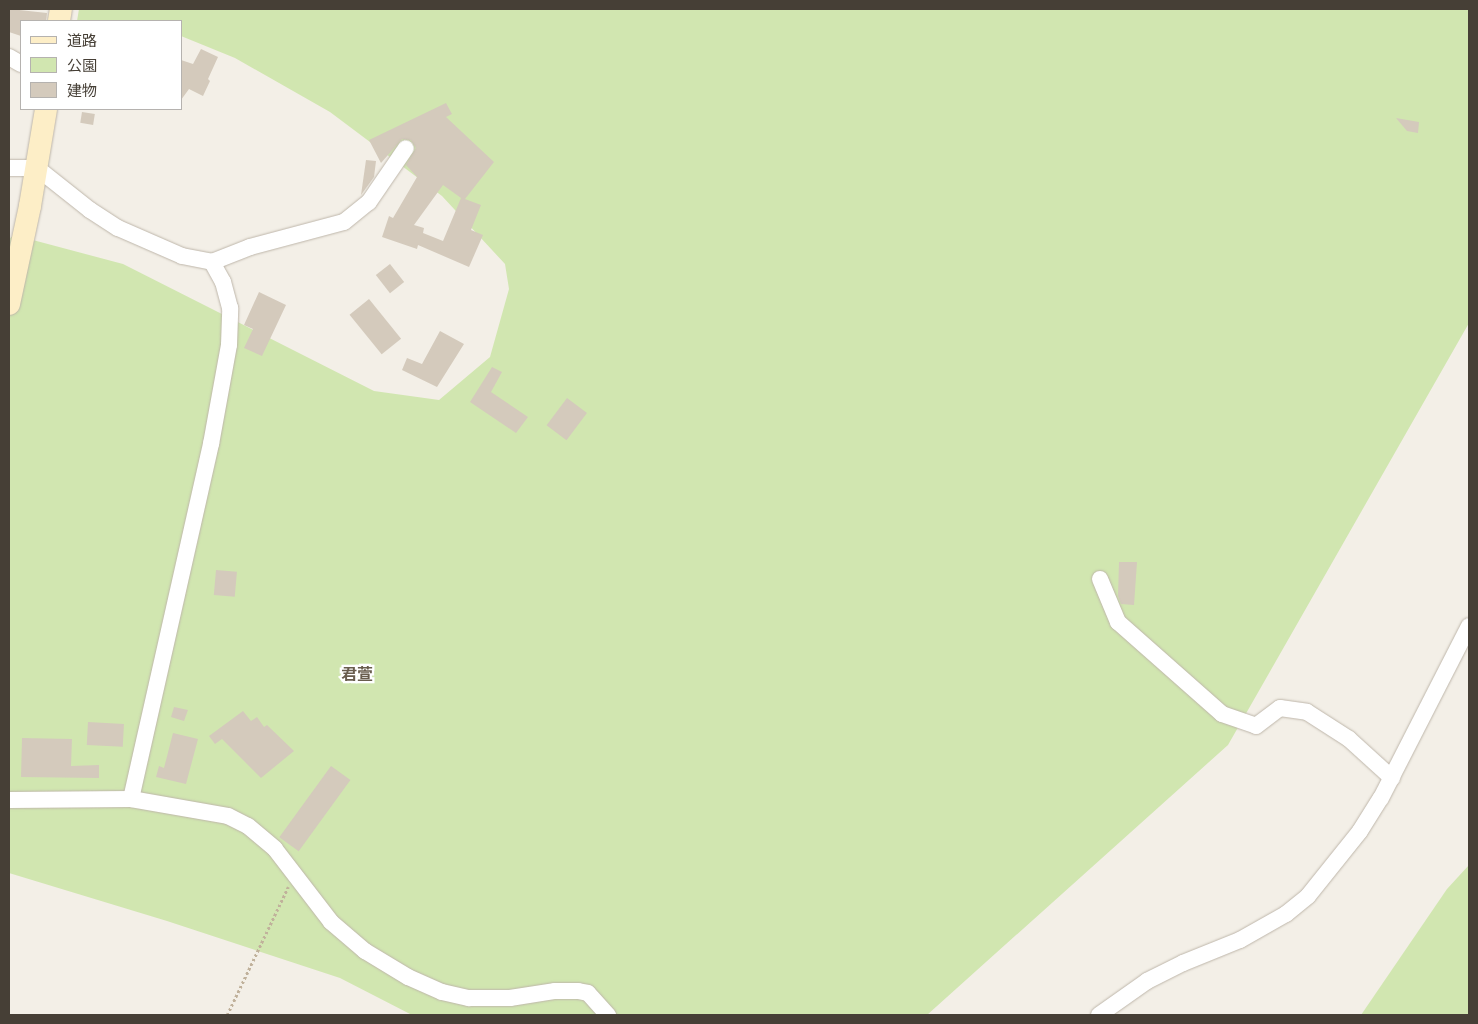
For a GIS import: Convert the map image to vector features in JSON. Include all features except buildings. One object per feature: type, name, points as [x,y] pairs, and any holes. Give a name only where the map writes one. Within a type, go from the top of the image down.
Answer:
[{"type":"street","points":[[9,57],[20,63]]},
{"type":"street","points":[[9,304],[37,168],[46,110]]},
{"type":"street","points":[[9,168],[37,168],[90,210],[118,228],[182,256],[212,262],[250,247],[344,222],[369,202],[406,148]]},
{"type":"street","points":[[131,799],[211,444],[228,345],[230,308],[223,282],[212,262]]},
{"type":"street","points":[[1100,579],[1118,622],[1222,714],[1256,726],[1280,708],[1307,712],[1348,739],[1392,778]]},
{"type":"street","points":[[1099,1015],[1147,982],[1183,963],[1240,940],[1286,914],[1326,877],[1360,831],[1392,778],[1469,626]]},
{"type":"street","points":[[9,800],[131,799],[228,816],[248,826],[275,849],[318,908],[347,936],[386,964],[426,986],[455,995],[489,999],[578,991],[598,1001],[608,1015]]},
{"type":"path","points":[[227,1015],[294,875]]},
{"type":"green space","points":[[79,9],[1469,9],[1469,323],[1228,745],[927,1015],[412,1015],[340,978],[167,921],[9,873],[9,239],[14,235],[123,264],[374,391],[439,400],[490,357],[509,289],[505,264],[442,196],[330,112],[235,58],[182,36],[182,20],[77,20]]},
{"type":"green space","points":[[1469,865],[1469,1015],[1361,1015],[1447,889]]},
{"type":"district","name":"君萱","points":[[357,675]]}]
